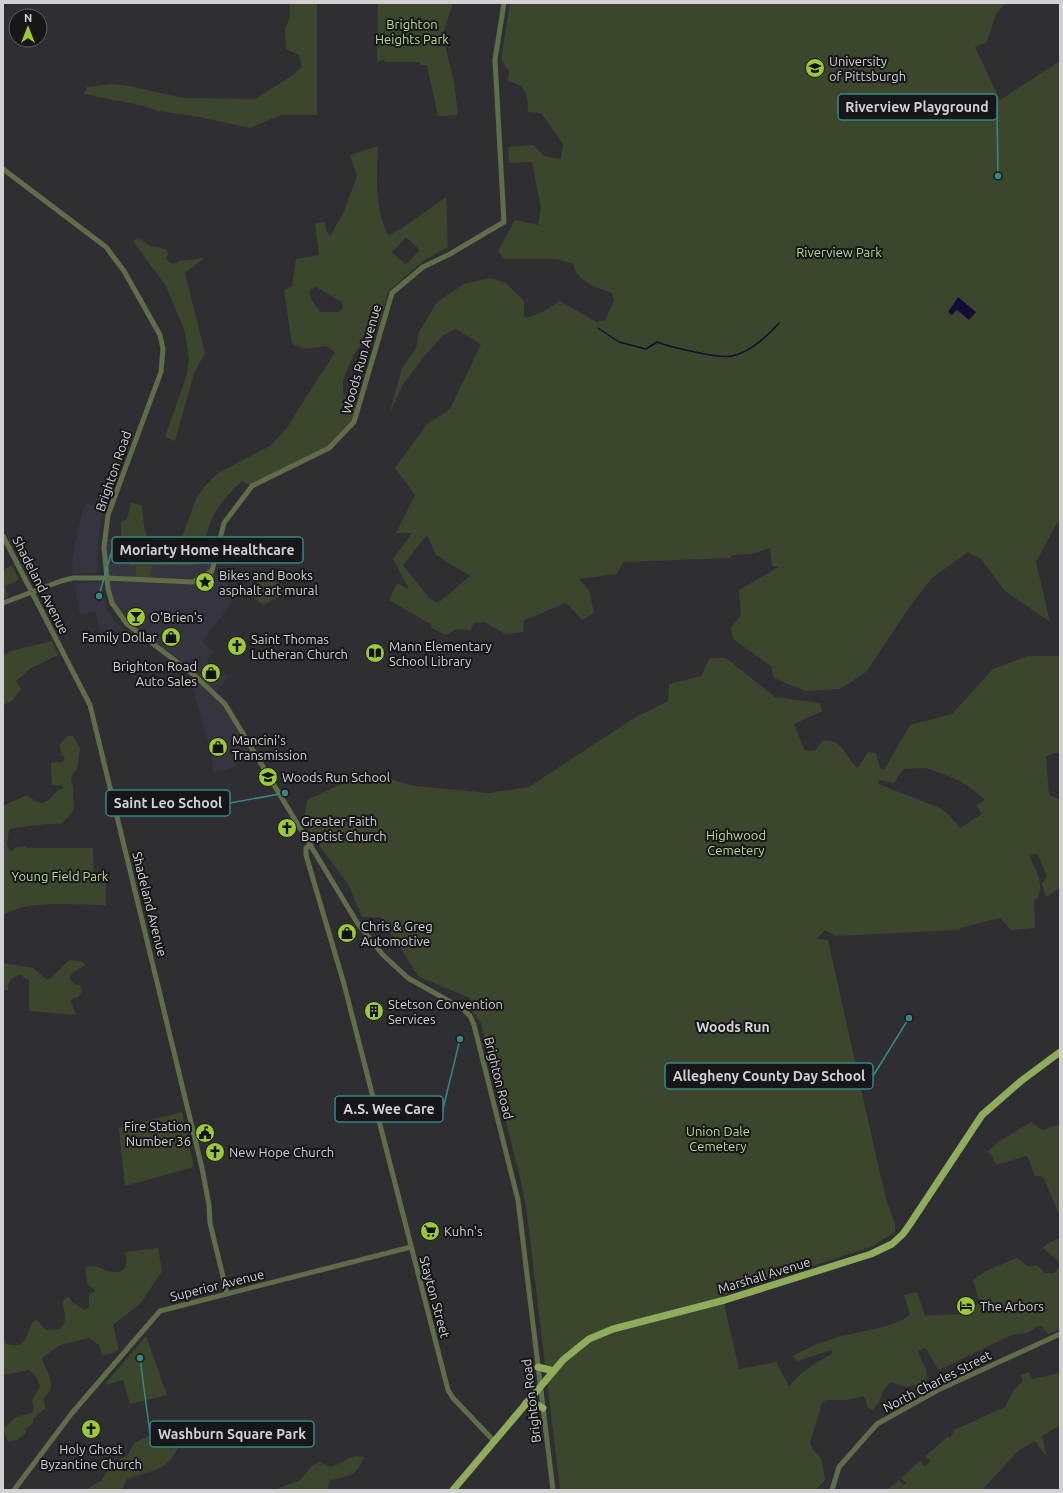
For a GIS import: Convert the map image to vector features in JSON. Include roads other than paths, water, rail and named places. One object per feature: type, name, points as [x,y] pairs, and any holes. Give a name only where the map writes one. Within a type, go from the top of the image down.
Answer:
[{"type":"main road","name":"Marshall Avenue","points":[[453,1490],[554,1371],[575,1349],[589,1339],[606,1332],[725,1300],[871,1254],[887,1246],[903,1234],[982,1115],[1026,1077],[1060,1052]]},
{"type":"main road","points":[[538,1367],[554,1371]]},
{"type":"main road","points":[[526,1403],[534,1403],[543,1408]]},
{"type":"street","name":"Woods Run Avenue","points":[[3,603],[61,580],[106,578],[193,582],[212,571],[224,523],[252,486],[329,448],[354,422],[392,293],[423,267],[502,224],[504,218],[495,60],[504,3]]},
{"type":"street","name":"Brighton Road","points":[[3,169],[106,247],[124,270],[160,335],[163,349],[161,372],[108,515],[104,547],[106,578],[112,603],[127,624],[194,675],[225,704],[358,924],[383,956],[408,978],[454,1003],[470,1016],[480,1048],[518,1200],[553,1490]]},
{"type":"street","name":"Shadeland Avenue","points":[[3,536],[90,705],[200,1160],[209,1205],[210,1223],[227,1294]]},
{"type":"street","name":"Stayton Street","points":[[311,845],[306,848],[306,855],[342,978],[449,1393],[494,1441]]},
{"type":"street","name":"Superior Avenue","points":[[15,1488],[72,1413],[160,1311],[411,1247]]},
{"type":"street","name":"North Charles Street","points":[[832,1490],[839,1467],[877,1424],[938,1390],[1060,1334]]},
{"type":"street","points":[[10,1490],[15,1488]]},
{"type":"waterway","points":[[598,328],[619,342],[646,349],[657,342],[695,352],[717,356],[732,356],[752,347],[764,338],[779,323]]},
{"type":"place","name":"University of Pittsburgh","points":[[815,68]]},
{"type":"place","name":"Riverview Playground","points":[[998,176]]},
{"type":"place","name":"Bikes and Books asphalt art mural","points":[[205,582]]},
{"type":"place","name":"Moriarty Home Healthcare","points":[[99,596]]},
{"type":"place","name":"O'Brien's","points":[[136,617]]},
{"type":"place","name":"Family Dollar","points":[[171,637]]},
{"type":"place","name":"Saint Thomas Lutheran Church","points":[[237,646]]},
{"type":"place","name":"Mann Elementary School Library","points":[[375,653]]},
{"type":"place","name":"Brighton Road Auto Sales","points":[[211,673]]},
{"type":"place","name":"Mancini's Transmission","points":[[218,747]]},
{"type":"place","name":"Woods Run School","points":[[268,777]]},
{"type":"place","name":"Saint Leo School","points":[[285,793]]},
{"type":"place","name":"Greater Faith Baptist Church","points":[[287,828]]},
{"type":"place","name":"Chris & Greg Automotive","points":[[347,933]]},
{"type":"place","name":"Stetson Convention Services","points":[[374,1011]]},
{"type":"place","name":"Allegheny County Day School","points":[[909,1018]]},
{"type":"place","name":"A.S. Wee Care","points":[[460,1039]]},
{"type":"place","name":"Fire Station Number 36","points":[[205,1133]]},
{"type":"place","name":"New Hope Church","points":[[215,1152]]},
{"type":"place","name":"Kuhn's","points":[[430,1231]]},
{"type":"place","name":"The Arbors","points":[[966,1306]]},
{"type":"place","name":"Washburn Square Park","points":[[140,1358]]},
{"type":"place","name":"Holy Ghost Byzantine Church","points":[[91,1429]]},
{"type":"district","name":"Woods Run","points":[[733,1027]]},
{"type":"park label","name":"Brighton Heights Park","points":[[412,32]]},
{"type":"park label","name":"Riverview Park","points":[[839,252]]},
{"type":"park label","name":"Highwood Cemetery","points":[[736,842]]},
{"type":"park label","name":"Young Field Park","points":[[60,876]]},
{"type":"park label","name":"Union Dale Cemetery","points":[[718,1138]]}]
